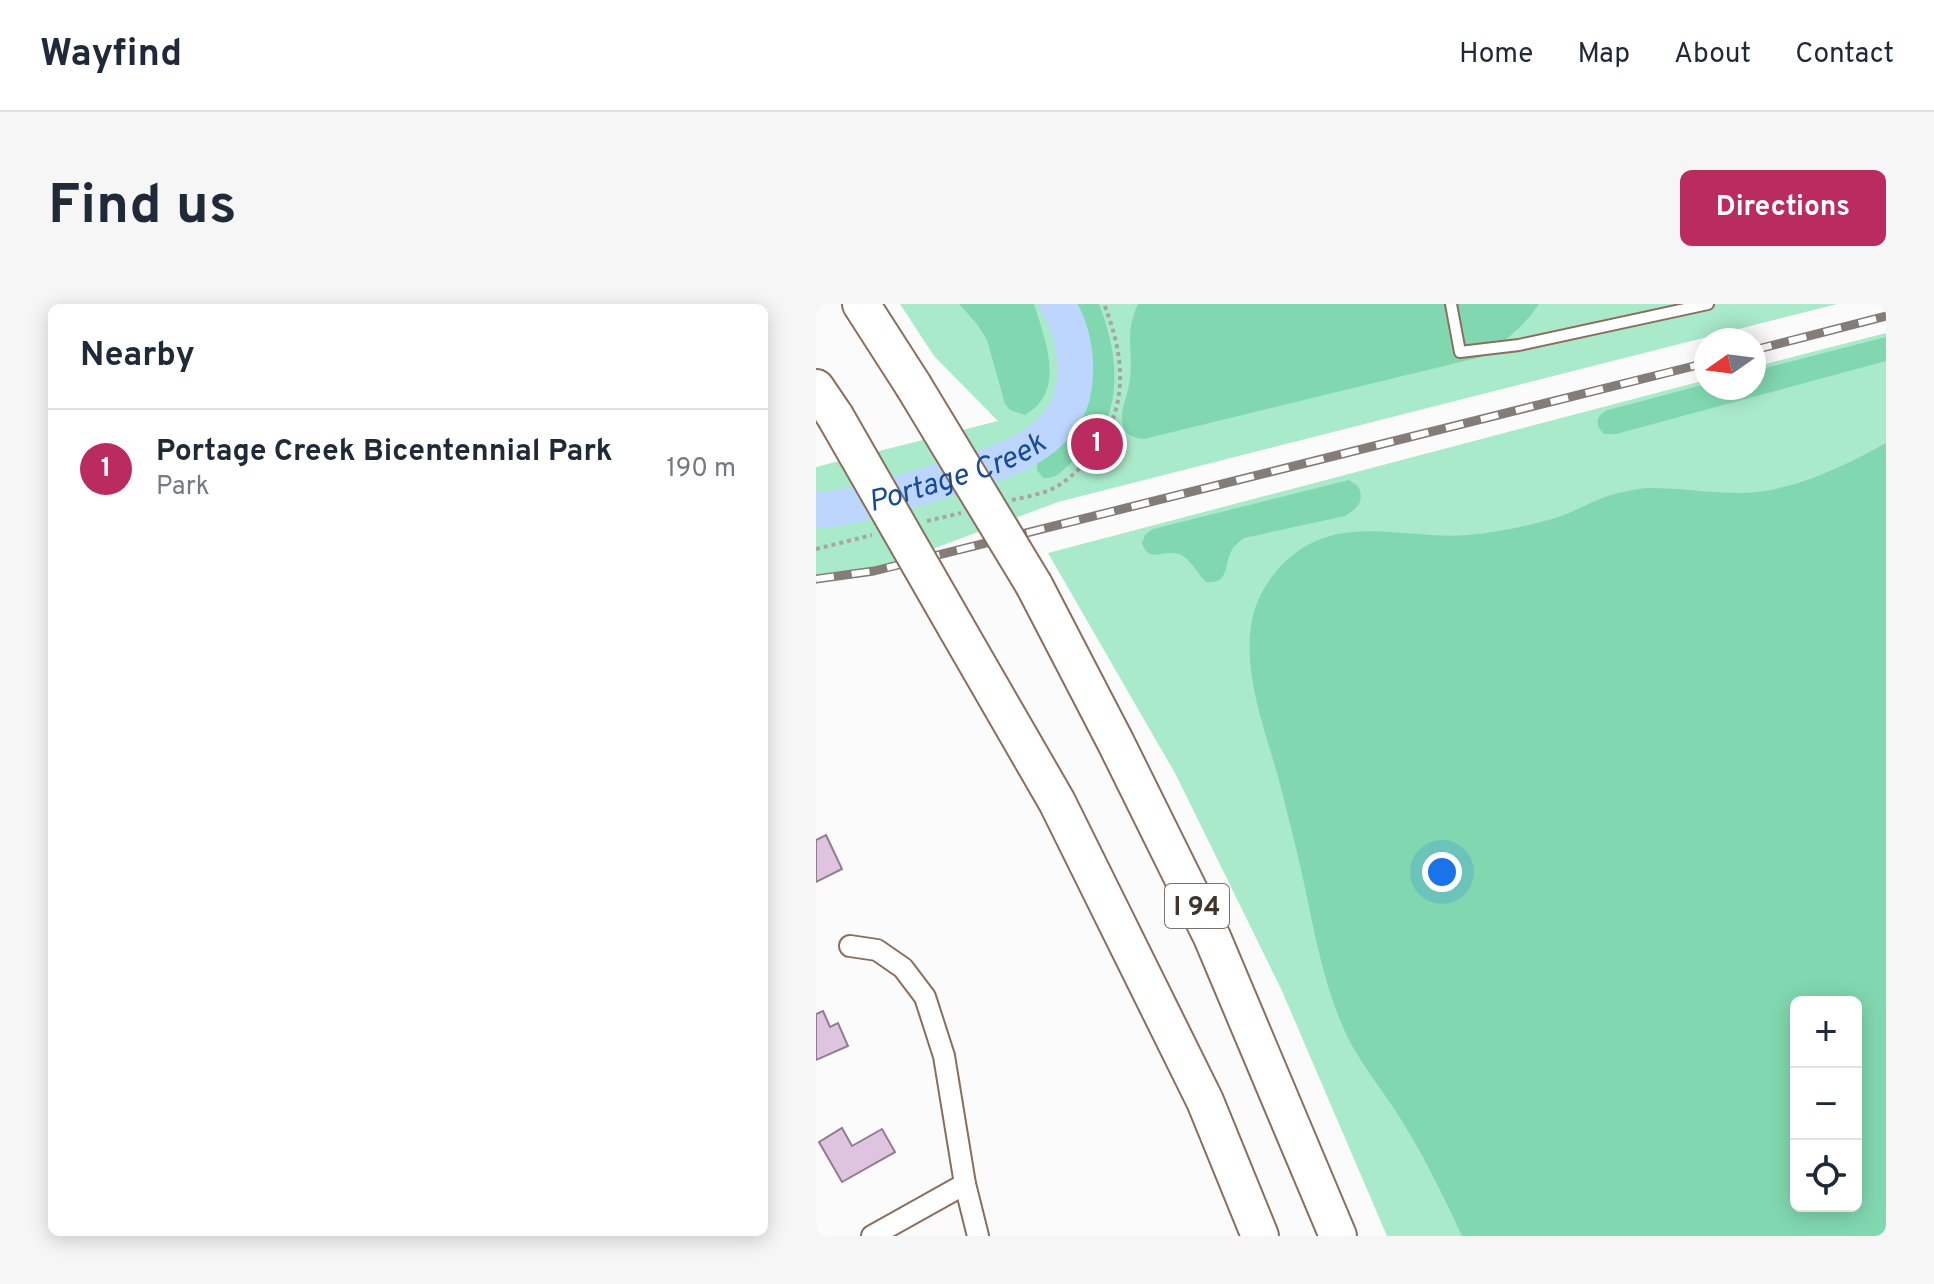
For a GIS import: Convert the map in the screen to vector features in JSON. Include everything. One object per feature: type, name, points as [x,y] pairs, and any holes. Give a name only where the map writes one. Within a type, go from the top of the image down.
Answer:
[{"type":"highway","name":"I 94","points":[[861,304],[1034,585],[1116,743],[1212,937],[1338,1236]]},
{"type":"highway","name":"I 94","points":[[826,402],[1064,817],[1205,1101],[1260,1236]]},
{"type":"street","points":[[850,946],[877,950],[903,968],[925,997],[944,1056],[965,1184],[978,1236]]},
{"type":"street","points":[[872,1236],[965,1184]]},
{"type":"lane","points":[[1451,304],[1460,352],[1519,345],[1708,304]]},
{"type":"path","points":[[1000,503],[1055,488],[1081,468],[1102,443],[1115,419],[1120,389],[1119,354],[1104,304]]},
{"type":"path","points":[[914,524],[972,510]]},
{"type":"path","points":[[816,549],[885,531]]},
{"type":"green space","points":[[900,304],[1837,304],[1743,328],[1694,328],[1694,340],[1058,502],[874,571],[816,575],[816,467],[998,421],[934,356]]},
{"type":"green space","points":[[959,304],[1034,304],[1047,349],[1049,379],[1046,393],[1038,405],[1025,415],[1010,410],[1005,404],[987,340]]},
{"type":"green space","points":[[1069,304],[1099,304],[1112,347],[1114,392],[1106,421],[1092,442],[1060,473],[1043,478],[1037,470],[1038,460],[1077,406],[1086,374],[1082,341]]},
{"type":"green space","points":[[1138,304],[1539,304],[1513,334],[1481,357],[1144,439],[1128,433],[1122,417],[1130,373],[1131,326]]},
{"type":"green space","points":[[1886,333],[1886,1236],[1387,1236],[1282,991],[1176,775],[1048,553],[1694,383],[1694,400],[1766,400],[1766,364]]},
{"type":"green space","points":[[1886,337],[1886,361],[1766,393],[1766,368]]},
{"type":"green space","points":[[1694,387],[1694,400],[1742,400],[1616,434],[1604,434],[1598,424],[1599,417],[1608,410]]},
{"type":"green space","points":[[1886,443],[1886,1236],[1462,1236],[1414,1141],[1352,1046],[1330,992],[1252,681],[1252,620],[1264,589],[1284,563],[1301,549],[1320,539],[1340,534],[1361,531],[1447,536],[1492,532],[1549,520],[1627,491],[1644,488],[1758,492],[1796,484]]},
{"type":"green space","points":[[1349,480],[1358,486],[1361,495],[1357,507],[1350,513],[1244,538],[1233,549],[1224,574],[1218,581],[1206,582],[1183,556],[1171,553],[1154,555],[1145,550],[1142,543],[1145,535],[1153,529]]},
{"type":"building","points":[[826,835],[842,869],[816,882],[816,840]]},
{"type":"building","points":[[823,1011],[830,1027],[838,1023],[848,1046],[816,1060],[816,1014]]},
{"type":"building","points":[[842,1128],[852,1146],[882,1129],[895,1152],[842,1182],[819,1142]]},
{"type":"waterway","name":"Portage Creek","points":[[816,510],[877,500],[981,468],[1004,460],[1045,436],[1061,420],[1071,399],[1075,374],[1071,338],[1057,304]]},
{"type":"railway","points":[[1766,347],[1886,316]]},
{"type":"railway","points":[[816,579],[874,571],[1694,366]]},
{"type":"place","name":"Portage Creek Bicentennial Park","points":[[1097,444]]}]
